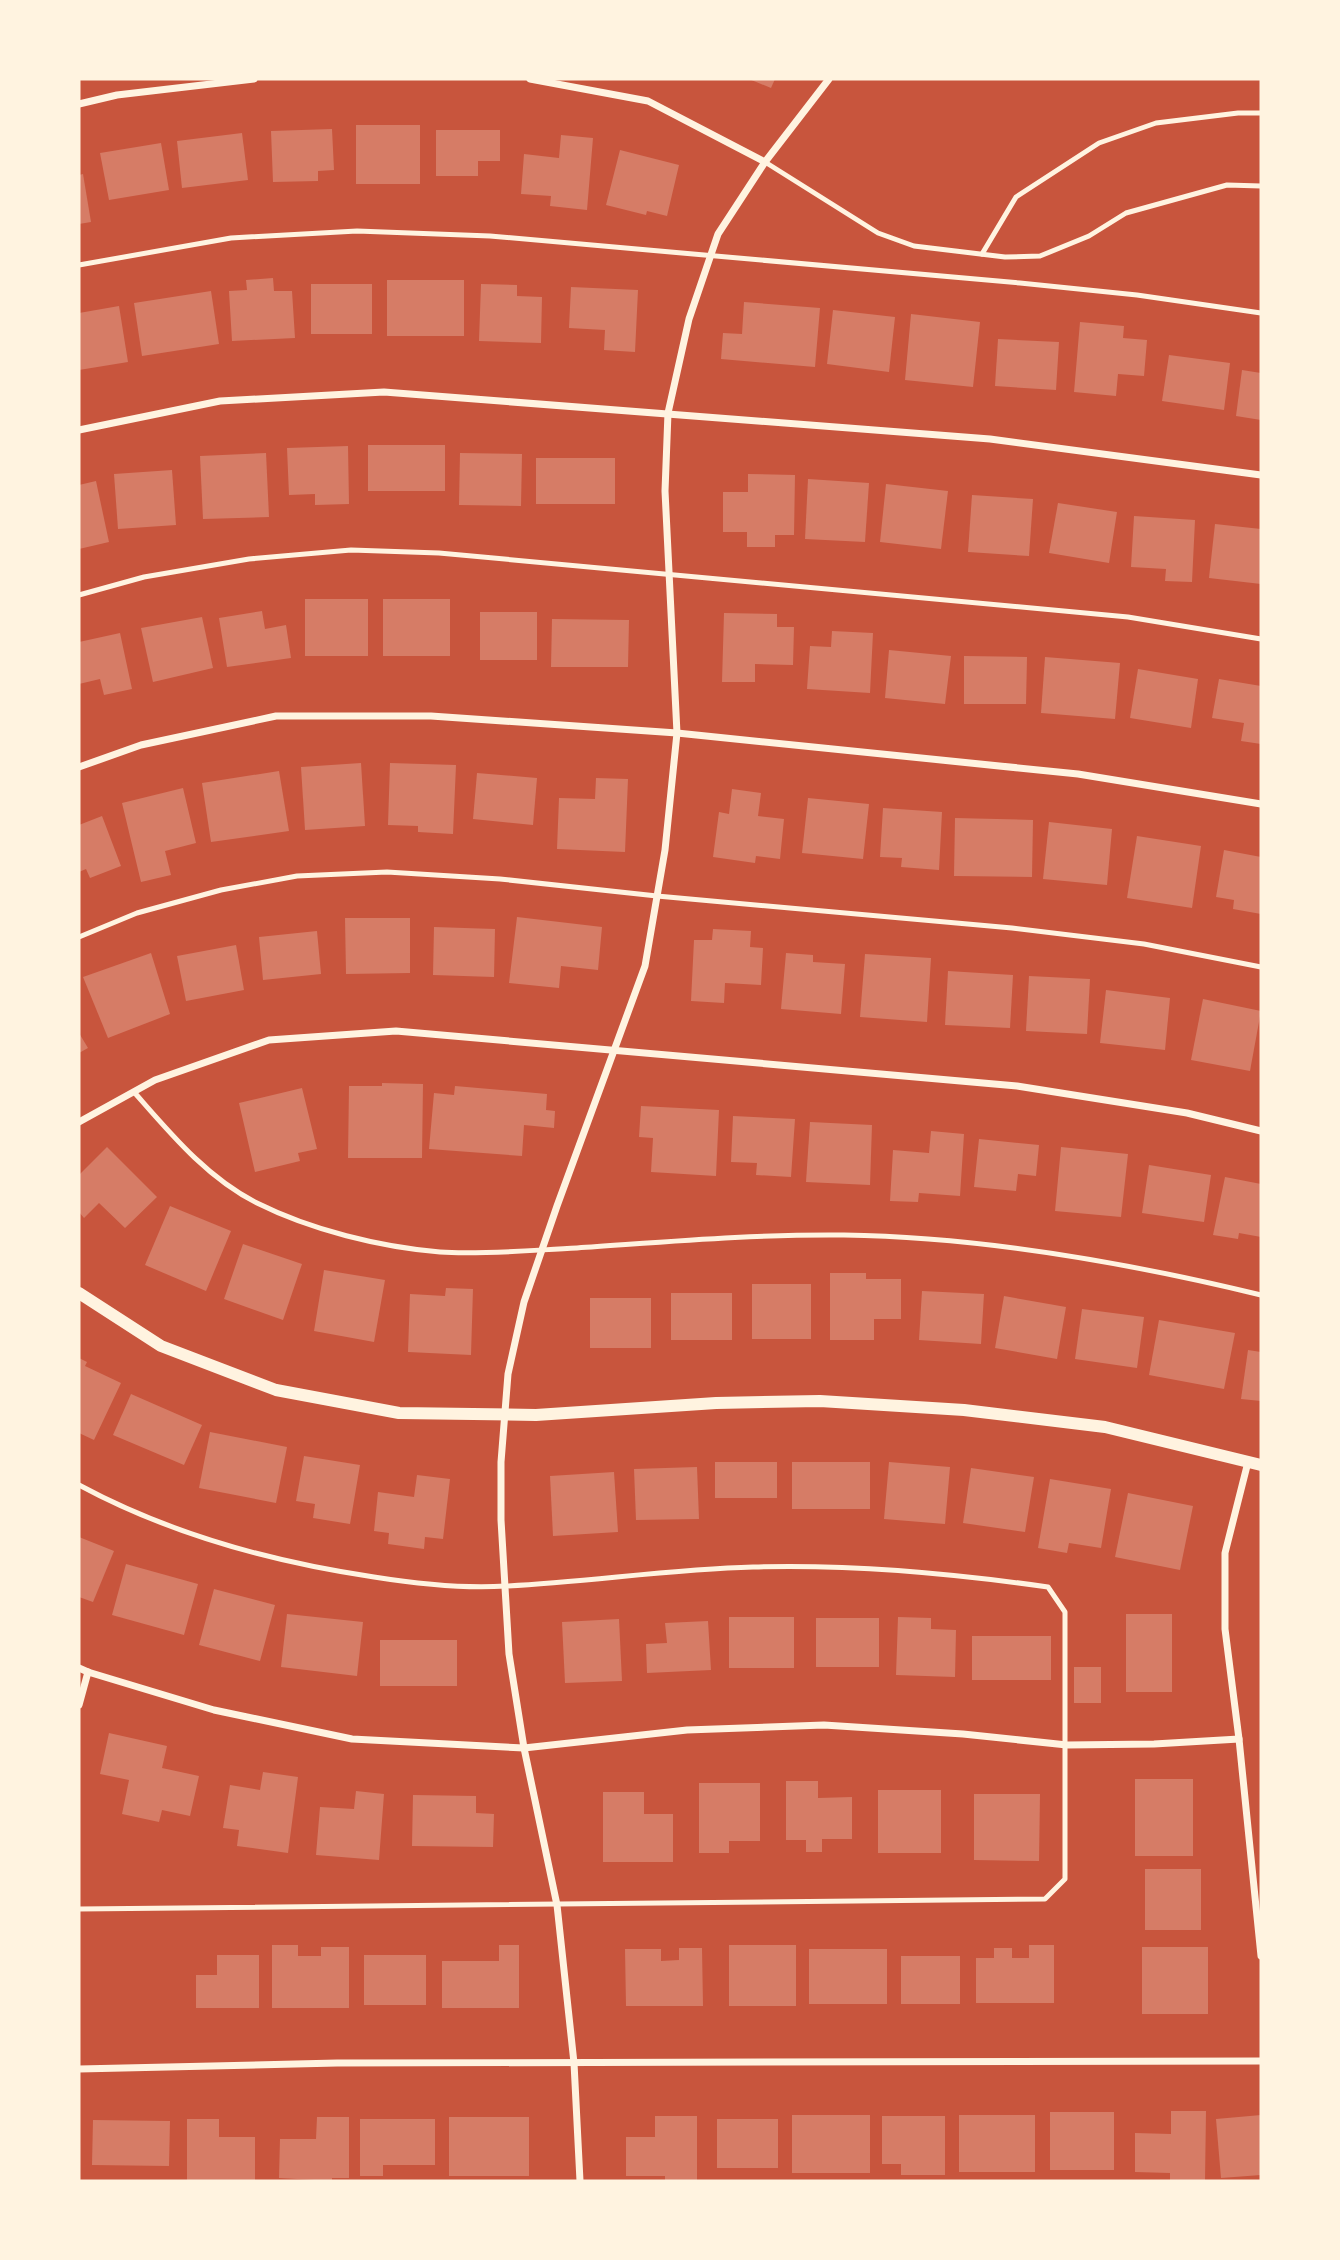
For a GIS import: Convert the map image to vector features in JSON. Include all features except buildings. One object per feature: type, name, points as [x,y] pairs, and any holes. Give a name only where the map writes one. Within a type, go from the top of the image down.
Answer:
[{"type":"street","points":[[79,104],[117,94],[254,79]]},
{"type":"street","points":[[530,79],[648,101],[765,162]]},
{"type":"street","points":[[580,2181],[574,2063],[557,1905],[524,1748],[509,1654],[504,1587],[501,1462],[508,1374],[524,1302],[645,967],[665,850],[677,733],[665,491],[668,413],[689,319],[718,234],[765,162],[829,79]]},
{"type":"street","points":[[79,430],[220,401],[384,392],[990,439],[1261,475]]},
{"type":"street","points":[[79,766],[141,745],[276,716],[431,716],[677,733],[1078,774],[1261,804]]},
{"type":"street","points":[[79,1122],[155,1080],[270,1040],[396,1031],[1017,1086],[1187,1112],[1261,1131]]},
{"type":"street","points":[[79,1293],[161,1346],[276,1390],[398,1413],[504,1416],[716,1403],[820,1401],[951,1409],[1105,1427],[1255,1464],[1225,1553],[1225,1629],[1261,1956]]},
{"type":"street","points":[[79,1668],[214,1710],[352,1740],[524,1748],[687,1730],[824,1725],[963,1734],[1067,1745],[1239,1740]]},
{"type":"street","points":[[79,1704],[88,1672]]},
{"type":"street","points":[[79,2069],[337,2063],[1261,2061]]},
{"type":"lane","points":[[982,254],[1016,197],[1099,143],[1156,123],[1238,113],[1261,113]]},
{"type":"lane","points":[[765,162],[878,233],[914,246],[1005,257],[1040,256],[1089,236],[1126,212],[1227,185],[1261,187]]},
{"type":"lane","points":[[79,265],[230,238],[357,231],[490,236],[1137,295],[1261,313]]},
{"type":"lane","points":[[79,596],[144,578],[249,559],[351,550],[439,553],[1128,617],[1261,639]]},
{"type":"lane","points":[[79,937],[137,913],[209,893],[298,876],[387,872],[500,878],[657,896],[848,911],[1012,928],[1144,944],[1261,967]]},
{"type":"lane","points":[[134,1092],[176,1141],[217,1177],[256,1203],[316,1226],[374,1243],[442,1252],[542,1250],[752,1236],[845,1235],[948,1240],[1189,1278],[1261,1295]]},
{"type":"lane","points":[[79,1485],[176,1529],[260,1556],[344,1573],[424,1584],[504,1587],[752,1567],[841,1567],[965,1576],[1048,1587],[1065,1612],[1067,1745],[1065,1879],[1045,1899],[79,1909]]}]
